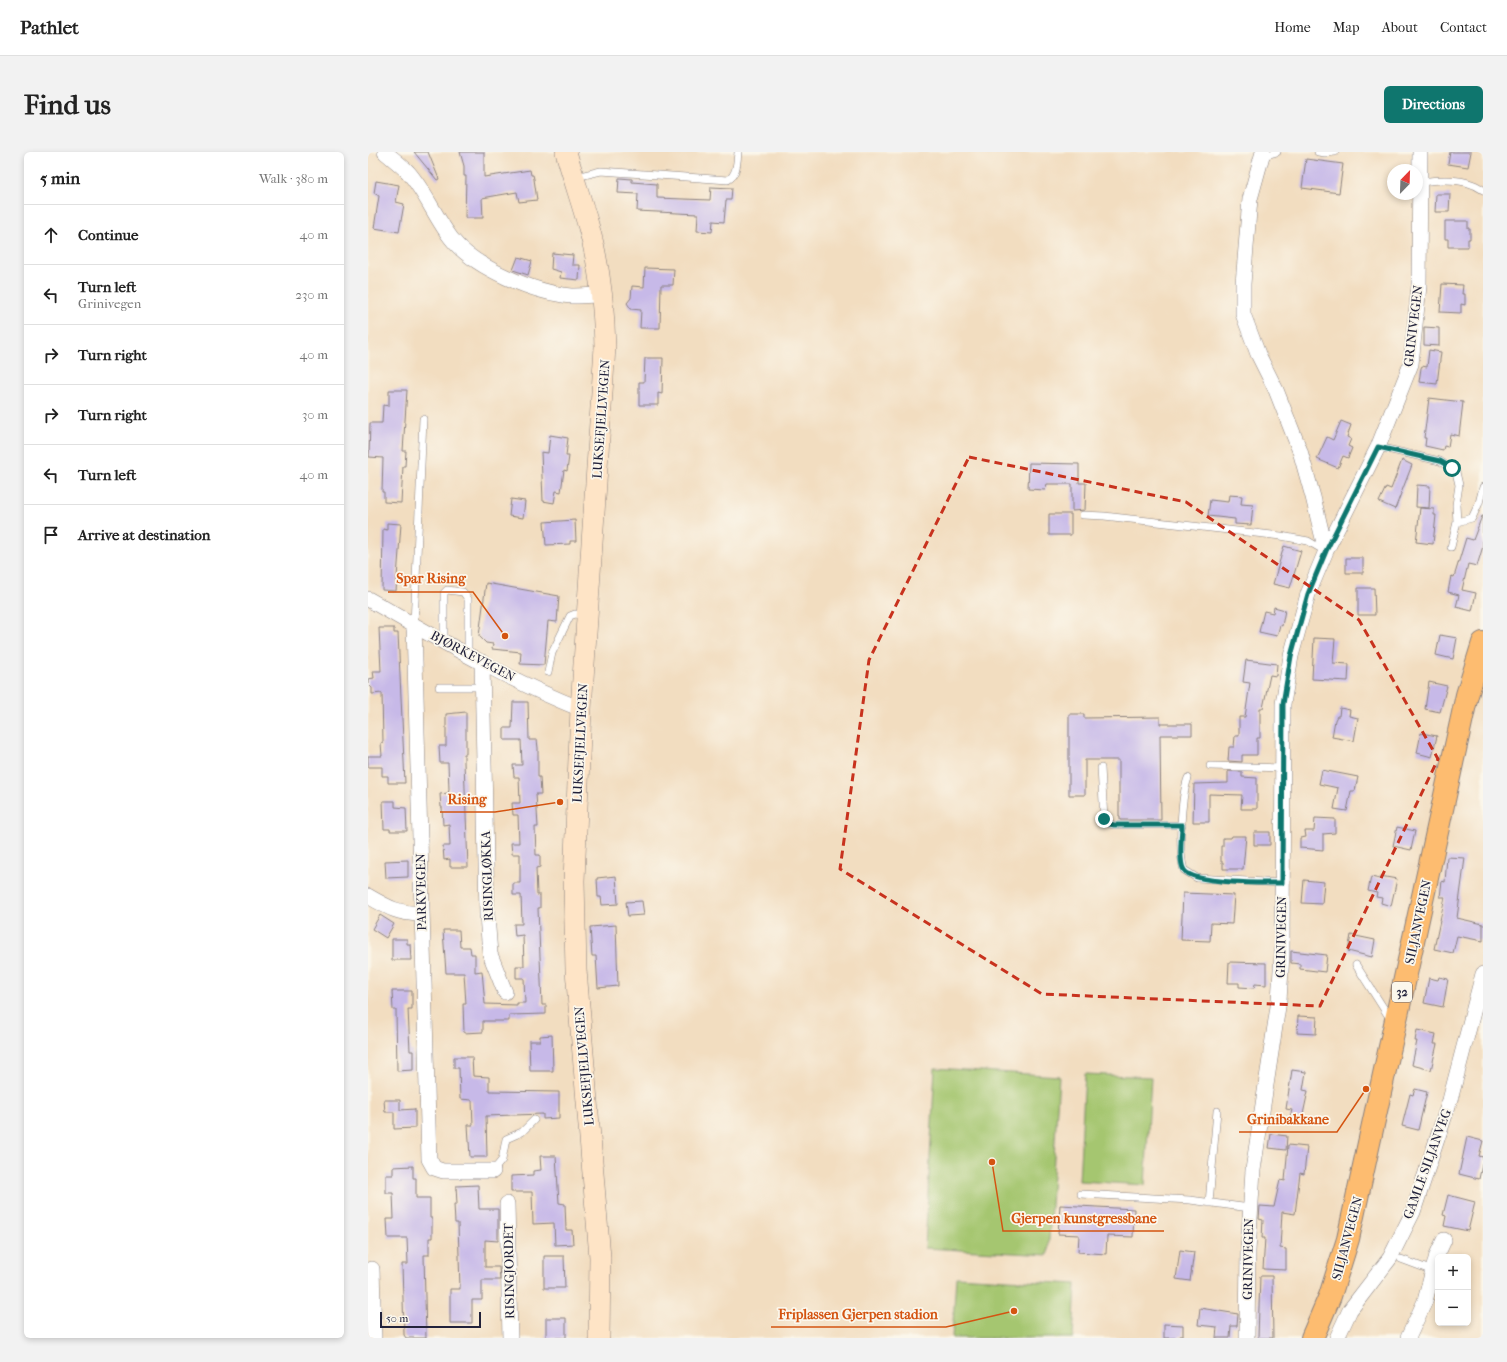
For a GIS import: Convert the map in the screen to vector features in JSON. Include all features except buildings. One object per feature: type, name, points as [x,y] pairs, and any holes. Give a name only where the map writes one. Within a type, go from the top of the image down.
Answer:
[{"type":"main road","name":"LUKSEFJELLVEGEN","points":[[566,152],[589,228],[602,295],[606,347],[581,709],[574,881],[574,928],[579,1007],[600,1258],[599,1338]]},
{"type":"main road","name":"SILJANVEGEN","points":[[1312,1338],[1330,1296],[1348,1239],[1467,695],[1483,642]]},
{"type":"street","points":[[385,152],[408,172],[452,239],[471,257],[520,284],[561,294],[602,295]]},
{"type":"street","name":"GRINIVEGEN","points":[[1420,152],[1420,164]]},
{"type":"street","points":[[1268,153],[1250,199],[1242,284],[1243,314],[1258,354],[1276,390],[1300,451],[1326,551]]},
{"type":"street","name":"GRINIVEGEN","points":[[1247,1338],[1250,1208],[1253,1170],[1279,1000],[1282,955],[1283,704],[1291,656],[1308,594],[1326,551],[1378,447],[1411,364],[1419,286],[1421,200]]},
{"type":"street","name":"BJØRKEVEGEN","points":[[368,599],[482,662],[560,701],[581,709]]},
{"type":"street","name":"PARKVEGEN","points":[[414,625],[429,1159],[434,1168],[443,1171],[493,1171]]},
{"type":"street","name":"RISINGLØKKA","points":[[482,662],[487,915],[490,954],[505,992]]},
{"type":"street","points":[[368,896],[390,909],[405,913],[421,914]]},
{"type":"street","name":"GAMLE SILJANVEG","points":[[1337,1338],[1350,1310],[1390,1258],[1413,1212],[1450,1100],[1483,974]]},
{"type":"street","name":"RISINGJORDET","points":[[507,1204],[510,1338]]},
{"type":"street","points":[[1408,1338],[1425,1301],[1433,1271],[1444,1240]]},
{"type":"street","points":[[372,1269],[374,1338]]},
{"type":"lane","points":[[574,178],[588,173],[601,171],[720,181],[728,180],[733,176],[736,168],[738,152]]},
{"type":"lane","points":[[1318,152],[1335,152]]},
{"type":"lane","points":[[1423,182],[1441,180],[1456,181],[1469,183],[1483,190]]},
{"type":"lane","points":[[414,625],[424,419]]},
{"type":"lane","points":[[1378,447],[1440,461],[1456,472],[1459,485],[1456,505],[1457,522],[1451,547]]},
{"type":"lane","points":[[1457,522],[1472,518],[1477,508],[1483,487]]},
{"type":"lane","points":[[1083,515],[1275,535],[1308,541],[1326,551]]},
{"type":"lane","points":[[444,641],[442,597],[447,590],[458,590],[463,592],[468,599],[468,654]]},
{"type":"lane","points":[[548,672],[552,653],[570,616],[575,614],[587,616]]},
{"type":"lane","points":[[439,687],[482,687]]},
{"type":"lane","points":[[1210,766],[1283,768]]},
{"type":"lane","points":[[1101,768],[1104,819],[1106,822],[1114,825],[1182,825]]},
{"type":"lane","points":[[1188,778],[1184,789],[1182,825],[1181,861],[1184,870],[1197,878],[1220,881],[1282,883]]},
{"type":"lane","points":[[1356,965],[1395,1026]]},
{"type":"lane","points":[[1209,1203],[1217,1111]]},
{"type":"lane","points":[[493,1171],[502,1160],[506,1139],[522,1132],[534,1120]]},
{"type":"lane","points":[[1081,1194],[1183,1199],[1250,1208]]},
{"type":"lane","points":[[1401,1259],[1433,1271]]},
{"type":"highlighted area","points":[[969,457],[1186,502],[1359,620],[1438,759],[1320,1006],[1042,994],[840,869],[869,660]]},
{"type":"green space","points":[[935,1068],[1059,1076],[1048,1255],[925,1248]]},
{"type":"green space","points":[[1085,1074],[1151,1077],[1145,1185],[1079,1181]]},
{"type":"green space","points":[[956,1277],[1076,1284],[1073,1338],[952,1338]]},
{"type":"place","name":"Spar Rising","points":[[505,636]]},
{"type":"place","name":"Rising","points":[[560,802]]},
{"type":"place","name":"Grinibakkane","points":[[1366,1089]]},
{"type":"place","name":"Gjerpen kunstgressbane","points":[[992,1162]]},
{"type":"place","name":"Friplassen Gjerpen stadion","points":[[1014,1311]]},
{"type":"route","points":[[1104,819],[1106,822],[1114,825],[1182,825],[1181,861],[1184,870],[1197,878],[1220,881],[1282,883],[1283,704],[1291,656],[1308,594],[1326,551],[1378,447],[1440,461],[1452,468]]}]
